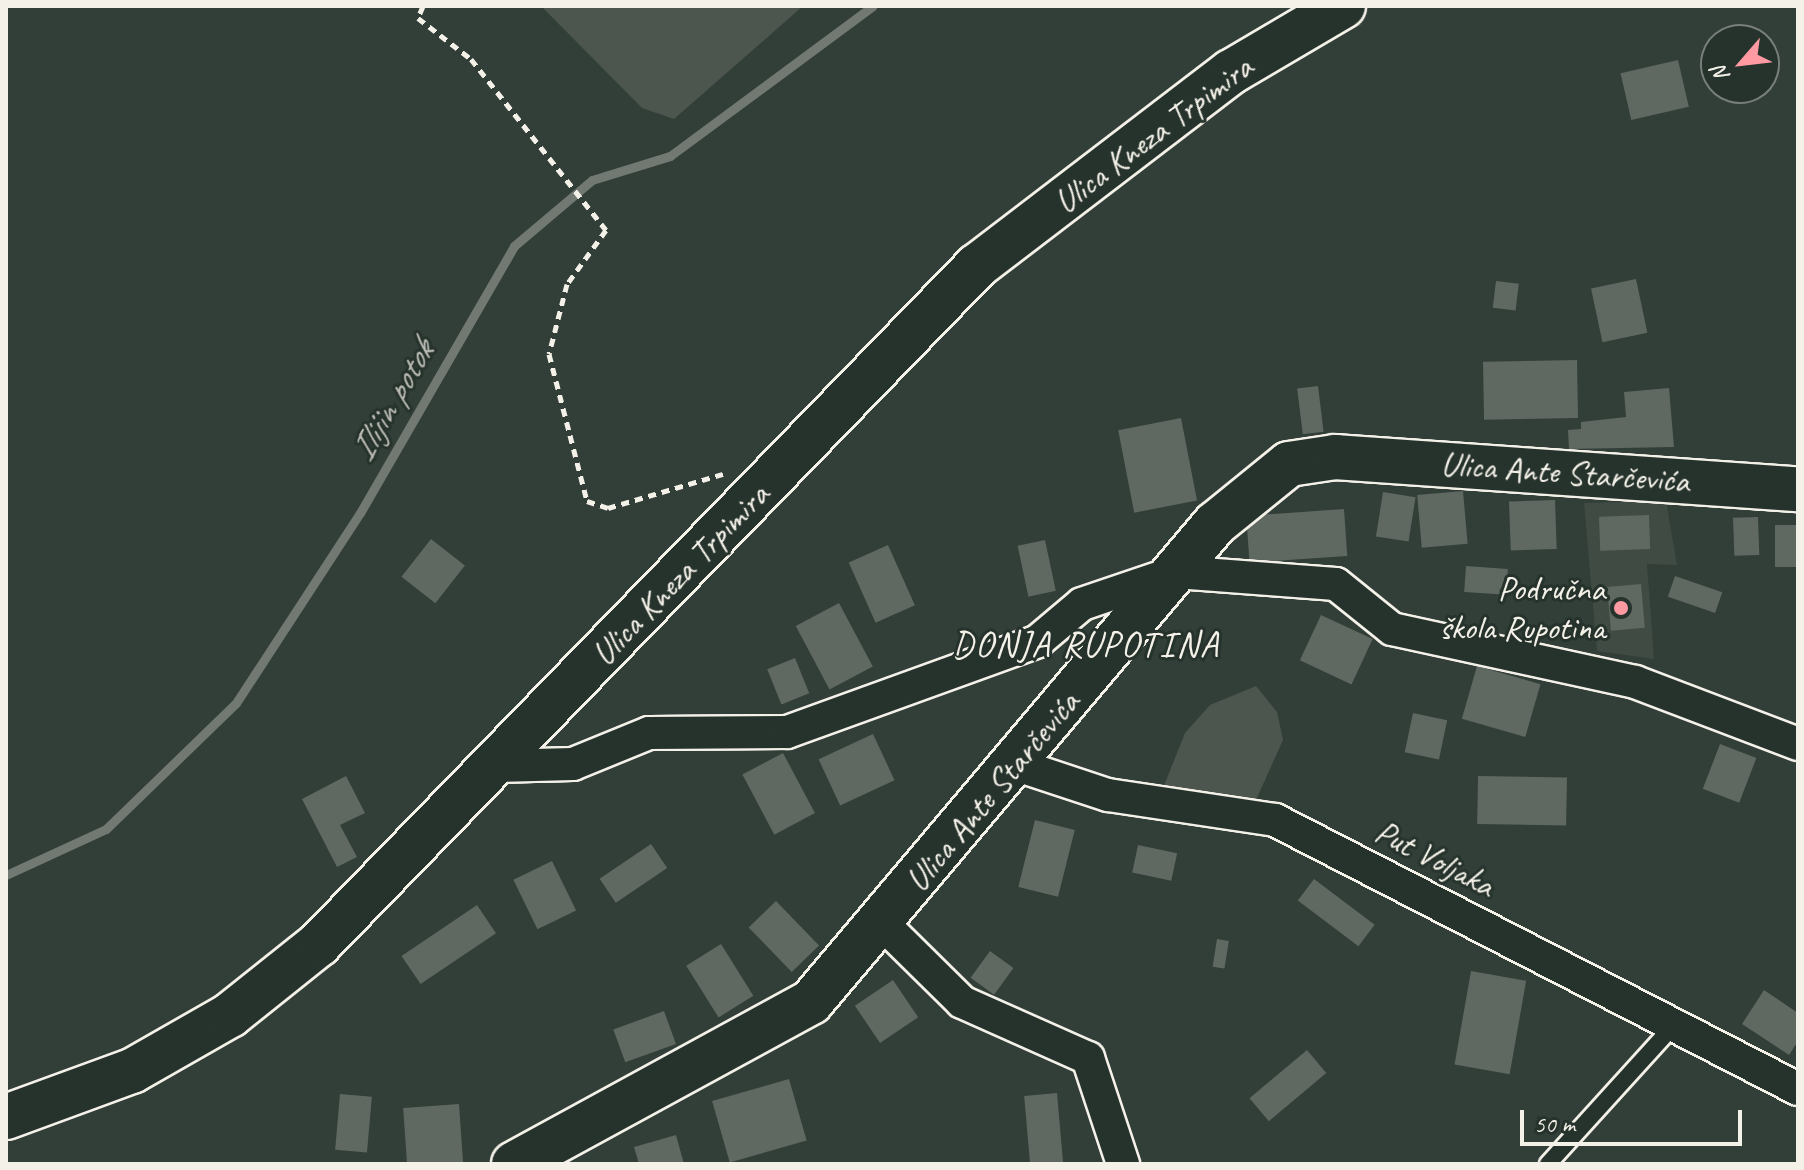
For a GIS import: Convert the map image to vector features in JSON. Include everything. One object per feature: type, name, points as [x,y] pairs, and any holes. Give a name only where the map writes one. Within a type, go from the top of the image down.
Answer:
[{"type":"main road","name":"Ulica Kneza Trpimira","points":[[6,1117],[132,1071],[230,1015],[319,944],[496,766],[977,266],[1231,72],[1343,6]]},
{"type":"main road","name":"Ulica Ante Starčevića","points":[[514,1164],[811,1002],[882,923],[1176,572],[1255,486],[1289,464],[1335,457],[1798,489]]},
{"type":"street","points":[[496,766],[573,764],[662,732],[787,732],[1038,641],[1082,604],[1176,572],[1336,584],[1392,629],[1635,682],[1798,744]]},
{"type":"street","name":"Put Voljaka","points":[[1014,764],[1108,795],[1275,820],[1677,1022],[1798,1089]]},
{"type":"street","points":[[882,923],[962,1002],[1088,1058],[1123,1164]]},
{"type":"lane","points":[[1548,1164],[1677,1022]]},
{"type":"path","points":[[423,6],[418,18],[471,59],[606,230],[567,284],[549,354],[587,501],[608,508],[739,470]]},
{"type":"shaded area","points":[[541,6],[803,6],[674,119],[642,108]]},
{"type":"shaded area","name":"Područna škola Rupotina","points":[[1666,501],[1677,565],[1647,564],[1654,659],[1597,651],[1584,503]]},
{"type":"shaded area","points":[[1256,686],[1277,712],[1283,740],[1251,811],[1161,793],[1185,733],[1210,705]]},
{"type":"building","points":[[1678,60],[1689,107],[1631,120],[1621,73]]},
{"type":"building","points":[[1636,279],[1647,333],[1602,342],[1591,289]]},
{"type":"building","points":[[1496,281],[1519,284],[1516,311],[1493,308]]},
{"type":"building","points":[[1577,360],[1578,418],[1484,420],[1483,362]]},
{"type":"building","points":[[1318,386],[1324,432],[1303,434],[1297,389]]},
{"type":"building","points":[[1669,388],[1674,447],[1569,449],[1568,430],[1581,429],[1581,422],[1626,417],[1624,392]]},
{"type":"building","points":[[1181,418],[1197,500],[1134,513],[1118,430]]},
{"type":"building","points":[[1463,491],[1468,544],[1422,548],[1417,495]]},
{"type":"building","points":[[1383,492],[1416,497],[1409,542],[1376,536]]},
{"type":"building","points":[[1555,500],[1557,549],[1511,551],[1509,502]]},
{"type":"building","points":[[1344,509],[1347,556],[1250,563],[1246,516]]},
{"type":"building","points":[[1649,515],[1650,549],[1600,551],[1599,517]]},
{"type":"building","points":[[1758,517],[1759,555],[1734,556],[1733,518]]},
{"type":"building","points":[[1775,525],[1798,525],[1798,567],[1775,567]]},
{"type":"building","points":[[431,539],[465,565],[435,603],[401,577]]},
{"type":"building","points":[[1045,540],[1056,591],[1028,597],[1018,546]]},
{"type":"building","points":[[888,545],[915,605],[876,623],[849,562]]},
{"type":"building","points":[[1466,566],[1508,569],[1506,595],[1464,592]]},
{"type":"building","points":[[1675,576],[1722,592],[1715,613],[1668,597]]},
{"type":"building","points":[[1641,584],[1645,628],[1611,631],[1607,587]]},
{"type":"building","points":[[839,603],[873,667],[830,690],[796,626]]},
{"type":"building","points":[[1321,615],[1373,639],[1352,684],[1300,660]]},
{"type":"building","points":[[795,658],[809,693],[781,704],[767,669]]},
{"type":"building","points":[[1477,666],[1540,684],[1525,737],[1462,719]]},
{"type":"building","points":[[1413,713],[1447,720],[1439,759],[1405,752]]},
{"type":"building","points":[[873,734],[895,780],[840,806],[819,759]]},
{"type":"building","points":[[1720,744],[1756,758],[1739,803],[1703,789]]},
{"type":"building","points":[[783,753],[815,813],[774,835],[742,775]]},
{"type":"building","points":[[346,776],[365,813],[340,825],[357,857],[337,867],[302,799]]},
{"type":"building","points":[[1478,776],[1567,778],[1566,826],[1477,824]]},
{"type":"building","points":[[1035,820],[1075,830],[1058,897],[1018,887]]},
{"type":"building","points":[[651,844],[667,868],[616,903],[600,879]]},
{"type":"building","points":[[1138,845],[1177,853],[1171,881],[1132,872]]},
{"type":"building","points":[[552,861],[576,910],[537,929],[513,880]]},
{"type":"building","points":[[1314,879],[1375,925],[1358,946],[1298,901]]},
{"type":"building","points":[[776,901],[819,946],[792,972],[749,927]]},
{"type":"building","points":[[477,905],[496,933],[421,984],[402,956]]},
{"type":"building","points":[[1217,939],[1229,941],[1224,969],[1213,967]]},
{"type":"building","points":[[721,944],[753,996],[719,1017],[686,966]]},
{"type":"building","points":[[990,951],[1013,968],[994,995],[971,978]]},
{"type":"building","points":[[1471,971],[1526,981],[1510,1074],[1455,1065]]},
{"type":"building","points":[[893,980],[918,1017],[880,1043],[855,1006]]},
{"type":"building","points":[[1764,990],[1798,1013],[1798,1041],[1789,1055],[1742,1024]]},
{"type":"building","points":[[664,1011],[676,1044],[625,1062],[613,1029]]},
{"type":"building","points":[[1307,1050],[1326,1073],[1269,1121],[1250,1098]]},
{"type":"building","points":[[789,1079],[807,1141],[730,1163],[712,1101]]},
{"type":"building","points":[[1057,1093],[1063,1164],[1030,1164],[1024,1096]]},
{"type":"building","points":[[340,1094],[372,1097],[367,1153],[335,1150]]},
{"type":"building","points":[[459,1104],[463,1164],[407,1164],[403,1108]]},
{"type":"building","points":[[676,1135],[684,1164],[639,1164],[634,1147]]},
{"type":"waterway","name":"Ilijin potok","points":[[6,875],[106,829],[236,703],[360,513],[514,246],[592,180],[670,156],[873,6]]},
{"type":"place","name":"Područna škola Rupotina","points":[[1621,608]]},
{"type":"district","name":"DONJA RUPOTINA","points":[[1086,645]]}]
